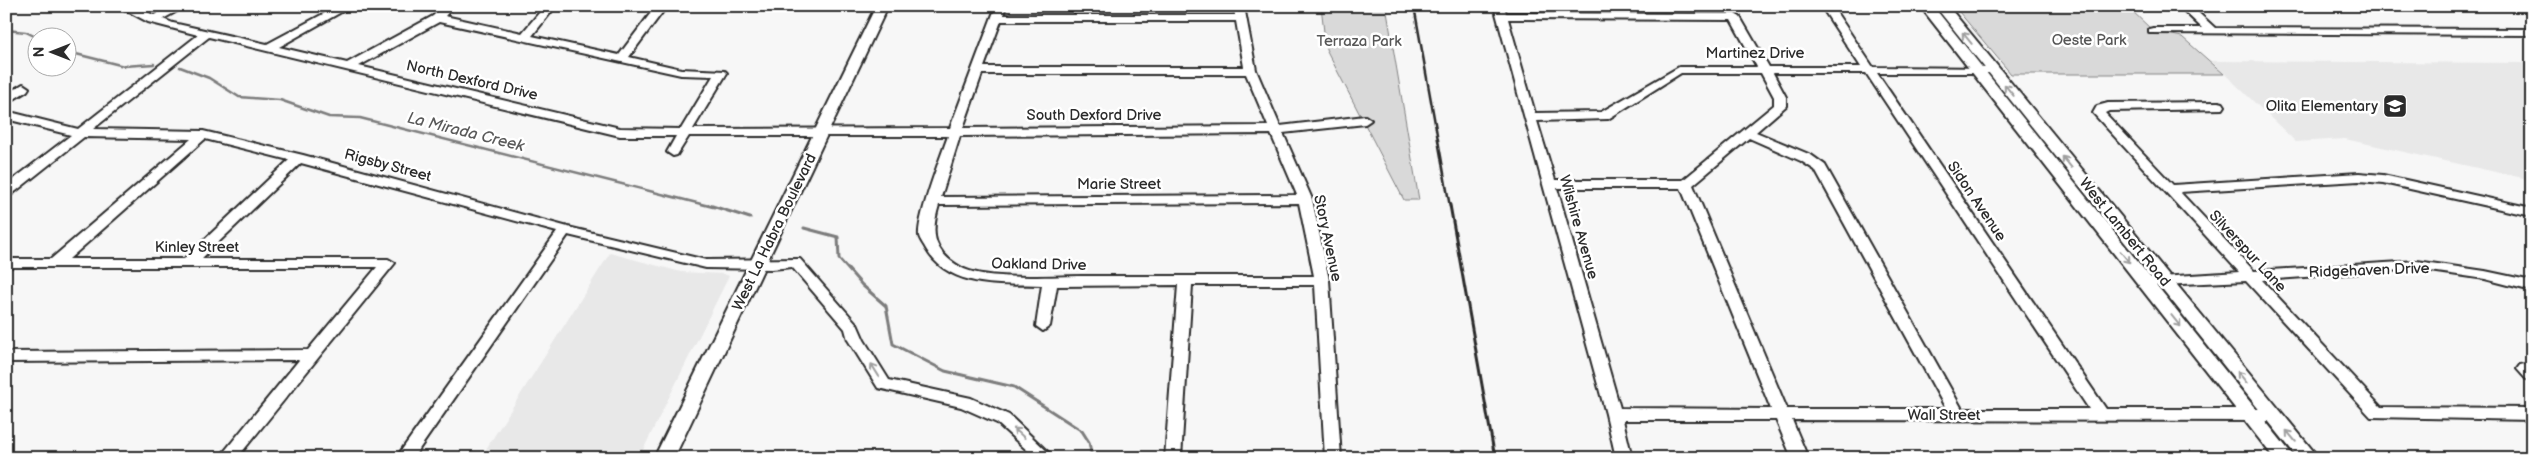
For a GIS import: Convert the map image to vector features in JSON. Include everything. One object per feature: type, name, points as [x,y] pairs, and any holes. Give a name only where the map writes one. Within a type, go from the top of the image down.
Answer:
[{"type":"main road","name":"West La Habra Boulevard","points":[[664,458],[882,6]]},
{"type":"main road","name":"West Lambert Road","points":[[1926,6],[1984,70],[2164,281],[2309,458]]},
{"type":"main road","name":"West Lambert Road","points":[[1941,6],[1984,70],[2145,282],[2285,458]]},
{"type":"street","name":"North Dexford Drive","points":[[123,6],[152,20],[170,26],[207,33],[620,132],[821,133]]},
{"type":"street","points":[[152,20],[181,6]]},
{"type":"street","points":[[268,48],[347,6]]},
{"type":"street","points":[[349,67],[437,18],[449,6]]},
{"type":"street","points":[[525,36],[551,6]]},
{"type":"street","points":[[622,59],[662,6]]},
{"type":"street","name":"Sidon Avenue","points":[[1826,6],[2101,414]]},
{"type":"street","points":[[2184,6],[2212,32]]},
{"type":"street","points":[[1501,11],[1736,17],[1780,97],[1780,106],[1749,134],[1686,184],[1550,184]]},
{"type":"street","name":"Wilshire Avenue","points":[[1501,11],[1614,414],[1624,458]]},
{"type":"street","points":[[999,12],[1240,12]]},
{"type":"street","name":"Oakland Drive","points":[[999,12],[979,71],[955,132],[927,221],[926,237],[936,254],[957,271],[983,279],[1185,282],[1322,280]]},
{"type":"street","name":"Story Avenue","points":[[1240,12],[1250,70],[1305,199],[1322,280],[1333,458]]},
{"type":"street","points":[[437,18],[681,72],[721,73],[673,152]]},
{"type":"street","points":[[2153,31],[2532,32]]},
{"type":"street","points":[[6,192],[207,33]]},
{"type":"street","points":[[979,71],[1250,70]]},
{"type":"street","name":"Martinez Drive","points":[[1531,116],[1604,116],[1679,70],[1984,70]]},
{"type":"street","points":[[6,100],[23,88]]},
{"type":"street","name":"Silverspur Lane","points":[[2219,106],[2108,107],[2101,109],[2100,113],[2248,276],[2377,413],[2532,414]]},
{"type":"street","name":"Rigsby Street","points":[[6,116],[80,133],[203,135],[298,158],[565,230],[706,264],[758,265],[791,261],[805,271],[815,288],[852,327],[856,340],[884,384],[965,402],[1003,419],[1044,456],[1030,458]]},
{"type":"street","name":"South Dexford Drive","points":[[821,133],[1276,130],[1365,120]]},
{"type":"street","points":[[1749,134],[1806,158],[1820,168],[1957,414]]},
{"type":"street","points":[[55,263],[203,135]]},
{"type":"street","points":[[188,263],[298,158]]},
{"type":"street","points":[[2168,188],[2359,177],[2383,179],[2532,212]]},
{"type":"street","points":[[1686,184],[1800,458]]},
{"type":"street","name":"Marie Street","points":[[934,201],[1305,199]]},
{"type":"street","points":[[404,458],[565,230]]},
{"type":"street","name":"Kinley Street","points":[[6,263],[388,263],[314,355]]},
{"type":"street","name":"Ridgehaven Drive","points":[[2145,282],[2417,265],[2485,275],[2532,286]]},
{"type":"street","points":[[1043,326],[1050,281]]},
{"type":"street","points":[[1173,458],[1185,282]]},
{"type":"street","points":[[6,357],[314,355]]},
{"type":"street","points":[[227,458],[314,355]]},
{"type":"street","name":"Wall Street","points":[[1614,414],[2273,415]]},
{"type":"shaded area","name":"Olita Elementary","points":[[2211,61],[2532,63],[2532,180],[2345,139],[2296,142]]},
{"type":"shaded area","points":[[610,253],[681,272],[724,274],[729,276],[643,450],[634,457],[481,457]]},
{"type":"green space","name":"Terraza Park","points":[[1321,6],[1386,6],[1419,200],[1404,200],[1326,49]]},
{"type":"green space","name":"Oeste Park","points":[[1954,6],[2127,6],[2153,31],[2182,37],[2224,74],[2011,74]]},
{"type":"waterway","name":"La Mirada Creek","points":[[6,30],[28,33]]},
{"type":"waterway","name":"La Mirada Creek","points":[[78,54],[124,66],[154,64]]},
{"type":"waterway","name":"La Mirada Creek","points":[[180,67],[209,78],[239,97],[280,100],[329,117],[360,118],[713,207]]},
{"type":"waterway","name":"La Mirada Creek","points":[[709,205],[750,218]]},
{"type":"waterway","name":"La Mirada Creek","points":[[804,228],[838,237],[839,259],[862,285],[886,306],[893,344],[945,371],[1014,387],[1082,431],[1089,442],[1092,458]]},
{"type":"railway","points":[[1414,6],[1450,207]]},
{"type":"railway","points":[[1450,205],[1495,458]]},
{"type":"place","name":"Olita Elementary","points":[[2395,106]]}]
